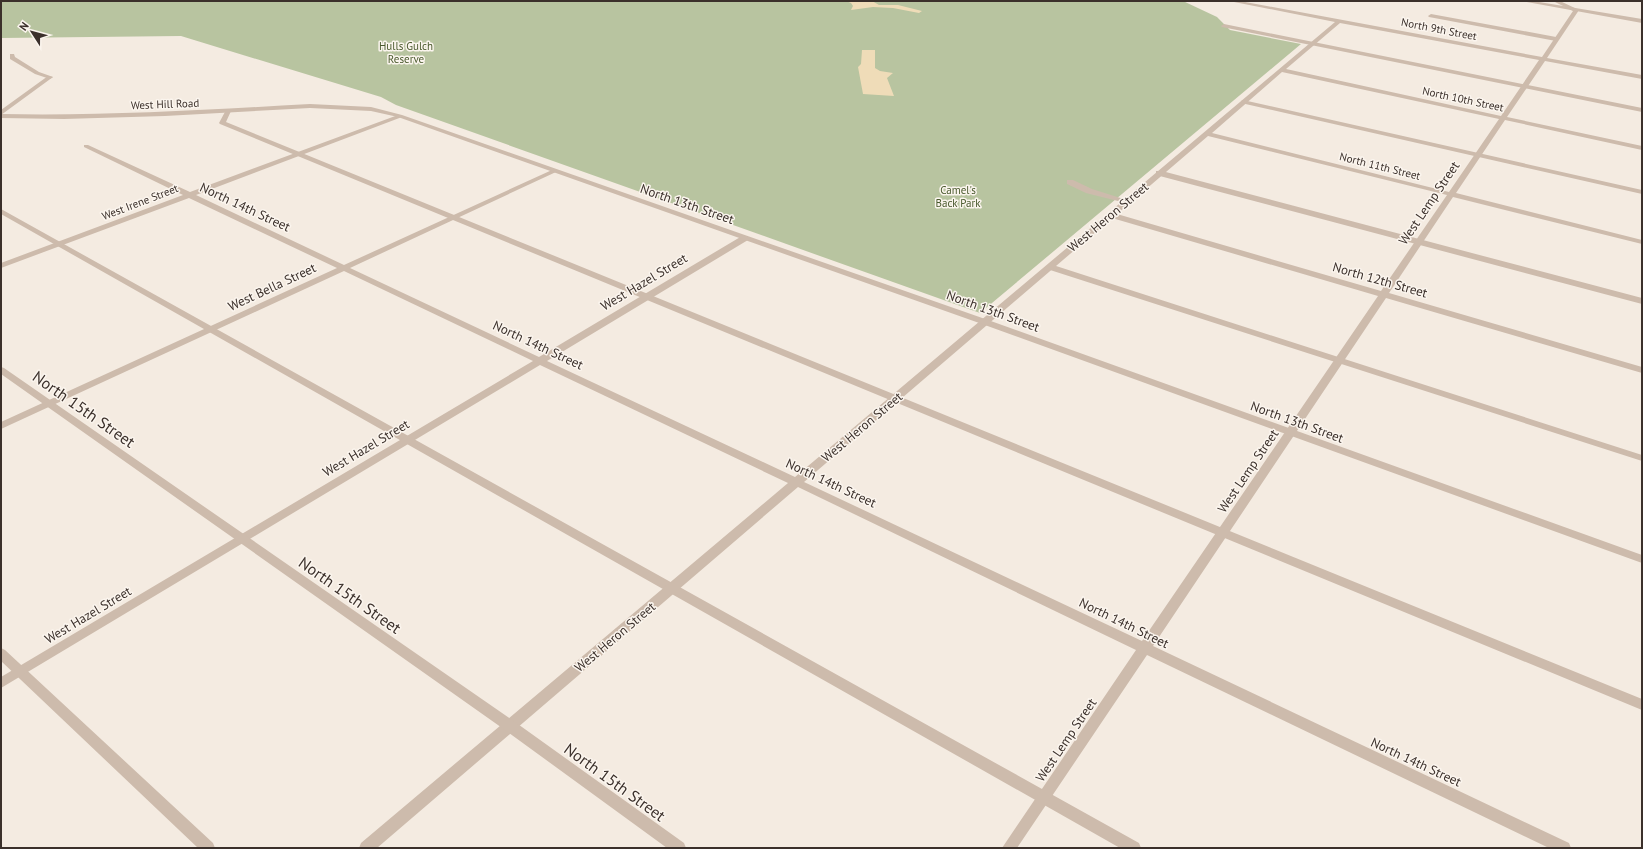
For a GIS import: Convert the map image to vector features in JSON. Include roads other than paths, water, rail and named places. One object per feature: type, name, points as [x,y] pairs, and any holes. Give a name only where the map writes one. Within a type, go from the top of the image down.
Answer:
[{"type":"street","name":"North 9th Street","points":[[1232,1],[1642,77]]},
{"type":"street","points":[[1524,1],[1642,21]]},
{"type":"street","points":[[1556,1],[1576,10]]},
{"type":"street","name":"West Lemp Street","points":[[1009,848],[1576,10]]},
{"type":"street","points":[[1431,16],[1556,39]]},
{"type":"street","name":"West Heron Street","points":[[366,848],[1339,21]]},
{"type":"street","points":[[1224,26],[1642,110]]},
{"type":"street","points":[[1,113],[50,77],[37,73],[12,58],[12,55]]},
{"type":"street","name":"North 10th Street","points":[[1280,70],[1642,148]]},
{"type":"street","points":[[1243,102],[1642,192]]},
{"type":"street","name":"West Hill Road","points":[[1,116],[64,117],[165,114],[330,106]]},
{"type":"street","name":"North 13th Street","points":[[330,106],[371,109],[400,116],[985,322],[1642,559]]},
{"type":"street","points":[[228,111],[222,123],[1642,705]]},
{"type":"street","name":"West Irene Street","points":[[1,266],[400,116]]},
{"type":"street","name":"North 11th Street","points":[[1206,133],[1642,242]]},
{"type":"street","name":"North 14th Street","points":[[86,146],[1564,848]]},
{"type":"street","name":"West Bella Street","points":[[1,426],[554,171]]},
{"type":"street","points":[[1159,173],[1642,301]]},
{"type":"street","points":[[1070,182],[1089,191],[1126,201]]},
{"type":"street","points":[[1,211],[1134,848]]},
{"type":"street","name":"North 12th Street","points":[[1111,215],[1642,370]]},
{"type":"street","name":"West Hazel Street","points":[[1,683],[745,238]]},
{"type":"street","points":[[1050,267],[1642,458]]},
{"type":"street","name":"North 15th Street","points":[[1,370],[510,726],[679,848]]},
{"type":"street","points":[[1,653],[22,671],[208,848]]},
{"type":"park label","name":"Hulls Gulch Reserve","points":[[406,52]]},
{"type":"park label","name":"Camel's Back Park","points":[[958,196]]}]
